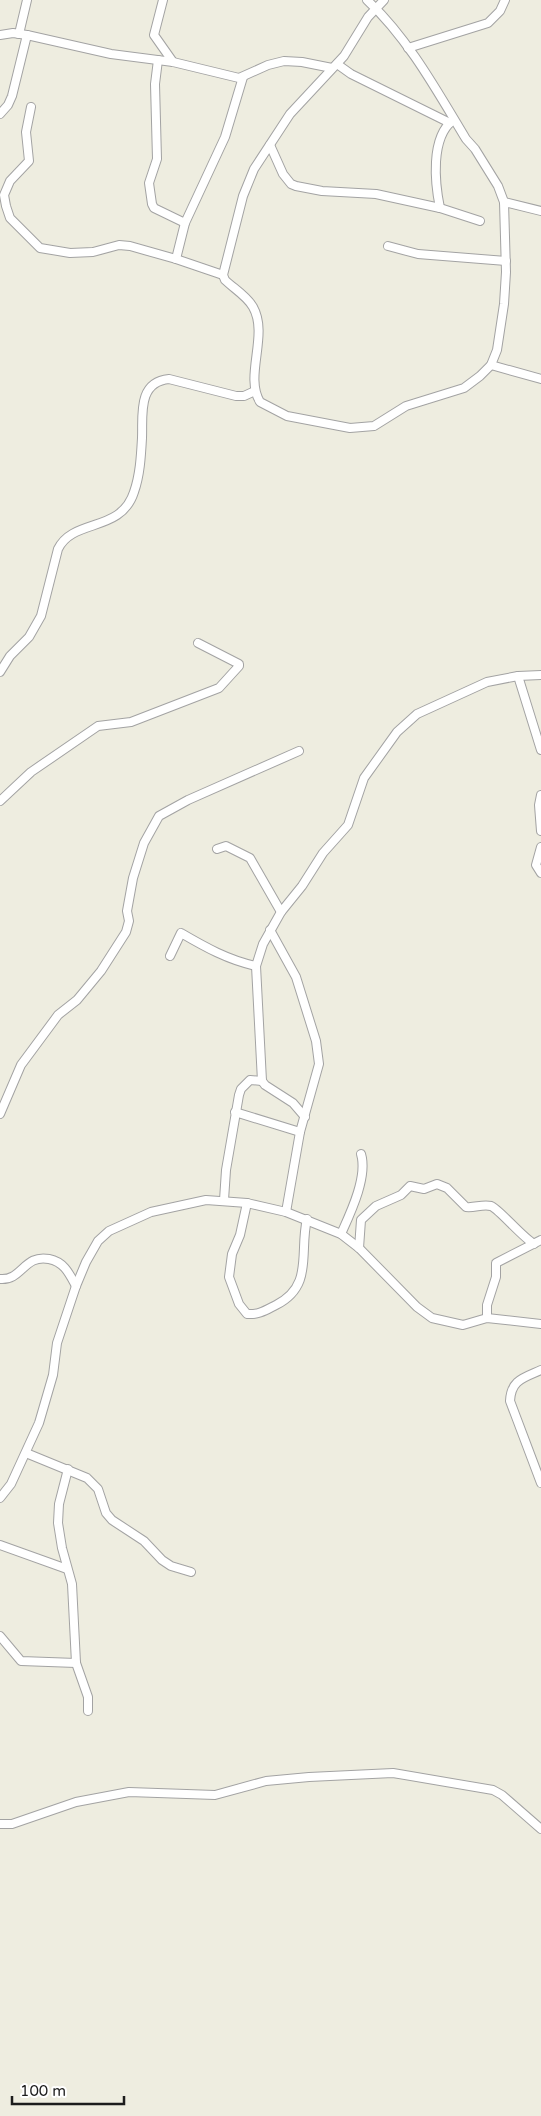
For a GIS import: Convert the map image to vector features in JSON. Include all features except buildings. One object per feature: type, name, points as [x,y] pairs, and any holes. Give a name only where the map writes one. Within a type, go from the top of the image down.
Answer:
[{"type":"street","points":[[0,114],[8,105],[12,96],[23,34],[26,0]]},
{"type":"street","points":[[153,0],[162,1],[154,34],[173,62]]},
{"type":"street","points":[[367,0],[376,8],[408,48],[452,121],[498,186],[504,202],[506,261],[504,304],[497,350],[491,365],[464,388],[411,405],[377,425],[350,428],[287,416],[263,405],[255,391],[258,338],[256,313],[250,304],[224,280],[223,275],[247,185],[254,169],[290,114],[335,66],[376,8],[384,0]]},
{"type":"street","points":[[408,48],[488,23],[500,11],[505,0]]},
{"type":"street","points":[[0,35],[23,34],[111,54],[173,62],[234,77],[243,77],[268,65],[284,62],[335,66],[452,121]]},
{"type":"street","points":[[158,60],[155,84],[157,159],[149,183],[149,192],[154,208],[185,223]]},
{"type":"street","points":[[176,259],[185,223],[225,137],[243,77]]},
{"type":"street","points":[[31,107],[26,132],[29,161],[10,181],[4,195],[10,218],[40,248],[49,251],[82,253],[119,245],[130,246],[223,275]]},
{"type":"street","points":[[440,208],[435,167],[440,142],[452,121]]},
{"type":"street","points":[[270,145],[283,174],[291,184],[296,186],[322,191],[376,194],[440,208],[480,221]]},
{"type":"street","points":[[504,202],[541,211]]},
{"type":"street","points":[[388,246],[418,254],[506,261]]},
{"type":"street","points":[[491,365],[541,379]]},
{"type":"street","points":[[0,672],[10,656],[28,637],[41,616],[58,549],[63,540],[112,518],[128,506],[139,473],[142,408],[146,393],[160,381],[168,379],[236,396],[244,396],[255,391]]},
{"type":"street","points":[[0,801],[31,772],[98,726],[131,722],[222,687],[240,666],[239,663],[198,643]]},
{"type":"street","points":[[305,1117],[293,1103],[265,1085],[262,1081],[256,966],[270,930],[280,912],[302,886],[323,853],[348,825],[364,778],[404,725],[422,711],[440,705],[472,688],[496,680],[518,676],[541,675]]},
{"type":"street","points":[[518,676],[541,750]]},
{"type":"street","points":[[0,1114],[21,1065],[58,1015],[77,1000],[102,971],[126,932],[127,911],[133,878],[144,843],[160,816],[188,800],[299,751]]},
{"type":"street","points":[[541,796],[539,805],[541,831]]},
{"type":"street","points":[[217,849],[226,846],[250,858],[280,912]]},
{"type":"street","points":[[541,847],[536,865],[541,873]]},
{"type":"street","points":[[270,930],[296,977],[316,1041],[318,1070],[300,1132],[286,1212]]},
{"type":"street","points":[[170,956],[181,933],[202,946],[230,959],[256,966]]},
{"type":"street","points":[[224,1200],[226,1170],[235,1112],[241,1088],[250,1080],[262,1081]]},
{"type":"street","points":[[235,1112],[300,1132]]},
{"type":"street","points":[[341,1234],[350,1214],[358,1188],[363,1167],[361,1154]]},
{"type":"street","points":[[359,1248],[361,1220],[368,1212],[401,1195],[410,1186],[424,1189],[437,1184],[447,1188],[466,1208],[483,1205],[495,1208],[519,1233],[537,1242]]},
{"type":"street","points":[[0,1498],[11,1484],[26,1453],[47,1400],[53,1376],[57,1343],[76,1286],[98,1242],[116,1227],[151,1212],[194,1201],[224,1200],[286,1212],[341,1234],[359,1248],[418,1307],[432,1318],[463,1325],[487,1318],[541,1324]]},
{"type":"street","points":[[247,1203],[240,1235],[232,1254],[229,1277],[239,1304],[247,1314],[256,1315],[280,1303],[296,1288],[303,1267],[306,1243],[304,1235],[307,1219]]},
{"type":"street","points":[[487,1318],[487,1305],[496,1277],[496,1263],[537,1242]]},
{"type":"street","points":[[0,1279],[11,1278],[32,1260],[42,1257],[61,1263],[67,1269],[76,1286]]},
{"type":"street","points":[[541,1370],[514,1384],[510,1392],[510,1401],[541,1484]]},
{"type":"street","points":[[26,1453],[87,1478],[98,1489],[106,1513],[112,1520],[144,1541],[162,1560],[171,1566],[191,1572]]},
{"type":"street","points":[[68,1470],[59,1504],[58,1522],[74,1598],[76,1663],[88,1697],[88,1711]]},
{"type":"street","points":[[0,1545],[67,1569]]},
{"type":"street","points":[[0,1636],[21,1661],[76,1663]]},
{"type":"street","points":[[0,1824],[12,1824],[76,1802],[129,1792],[144,1791],[209,1796],[266,1781],[393,1773],[493,1790],[502,1795],[541,1829]]}]
